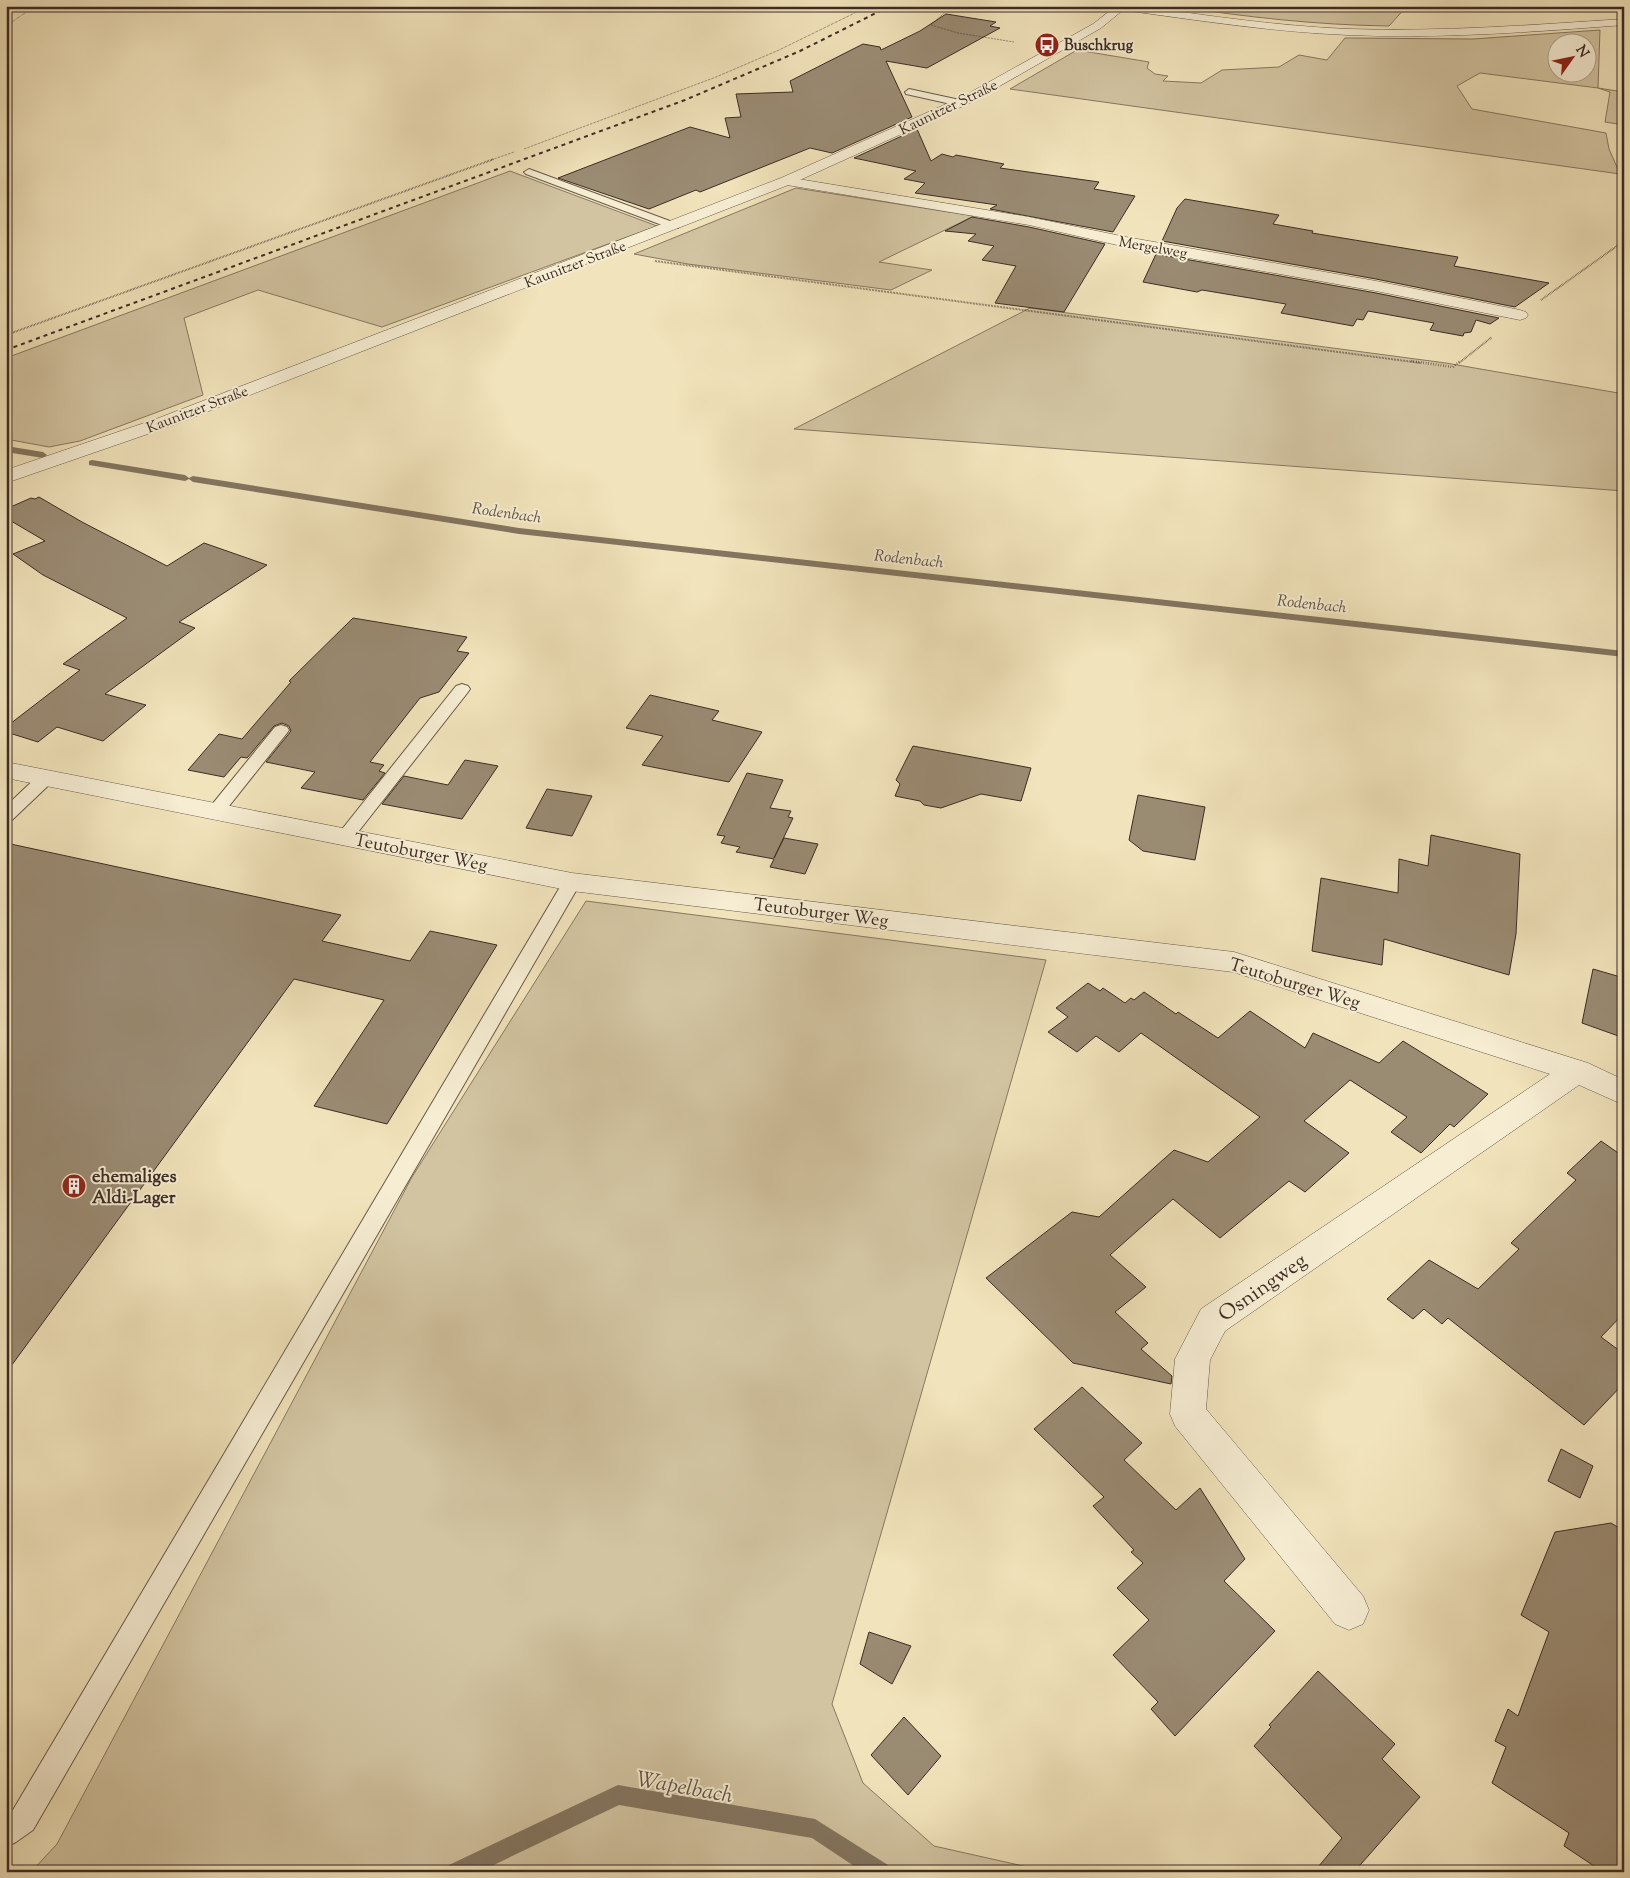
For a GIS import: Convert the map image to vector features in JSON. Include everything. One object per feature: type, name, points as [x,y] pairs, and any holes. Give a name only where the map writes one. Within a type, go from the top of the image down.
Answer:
[{"type":"street","points":[[1123,7],[1294,29],[1348,32],[1470,32],[1624,22]]},
{"type":"street","name":"Kaunitzer Straße","points":[[6,478],[162,423],[786,181],[960,103],[1097,26],[1123,7]]},
{"type":"street","name":"Mergelweg","points":[[786,181],[1029,220],[1126,242],[1376,286],[1520,315]]},
{"type":"street","name":"Teutoburger Weg","points":[[6,770],[572,882],[1234,962],[1577,1071],[1624,1094]]},
{"type":"street","name":"Osningweg","points":[[1349,1610],[1188,1414],[1193,1359],[1213,1320],[1577,1071]]},
{"type":"lane","points":[[909,92],[960,103]]},
{"type":"lane","points":[[529,172],[674,226]]},
{"type":"lane","points":[[345,837],[462,689]]},
{"type":"lane","points":[[216,812],[281,730]]},
{"type":"lane","points":[[6,816],[46,778]]},
{"type":"lane","points":[[6,1832],[23,1820],[572,882]]},
{"type":"path","points":[[6,26],[35,6]]},
{"type":"path","points":[[6,335],[616,116],[761,58],[869,6]]},
{"type":"path","points":[[952,6],[931,25],[958,33],[1014,42]]},
{"type":"path","points":[[958,6],[981,7]]},
{"type":"path","points":[[611,250],[624,255],[688,266],[1453,367],[1520,315],[1624,241]]},
{"type":"shaded area","points":[[1174,6],[1407,6],[1389,26],[1281,20]]},
{"type":"shaded area","points":[[1600,30],[1598,88],[1551,82],[1598,82],[1598,32],[1572,32]]},
{"type":"shaded area","points":[[1548,34],[1548,82],[1480,73],[1457,86],[1472,109],[1606,133],[1609,149],[1620,174],[1010,89],[1077,50],[1149,62],[1147,68],[1155,74],[1168,76],[1163,81],[1201,83],[1222,70],[1279,67],[1299,55],[1327,60],[1345,38],[1473,39]]},
{"type":"shaded area","points":[[1598,88],[1624,92],[1624,125],[1605,122],[1610,92]]},
{"type":"shaded area","points":[[510,171],[657,226],[382,327],[258,290],[184,318],[203,395],[80,441],[49,447],[6,439],[6,358]]},
{"type":"shaded area","points":[[796,188],[974,216],[879,262],[932,270],[891,290],[688,264],[634,254]]},
{"type":"shaded area","points":[[1030,308],[1446,363],[1624,394],[1624,491],[794,429]]},
{"type":"shaded area","points":[[586,901],[1046,960],[832,1704],[863,1783],[934,1846],[1050,1872],[31,1872],[57,1844],[412,1177]]},
{"type":"building","points":[[946,14],[996,22],[990,26],[1000,28],[927,68],[886,61],[912,117],[832,153],[810,148],[700,192],[696,190],[649,209],[558,178],[690,127],[730,138],[725,118],[741,117],[736,94],[793,92],[790,81],[863,44],[880,47],[881,50],[920,31]]},
{"type":"building","points":[[917,129],[931,161],[942,154],[953,157],[956,155],[1004,164],[1000,168],[1099,182],[1094,189],[1135,196],[1113,232],[990,209],[997,205],[915,193],[925,183],[904,179],[916,171],[854,158]]},
{"type":"building","points":[[1185,199],[1279,215],[1273,224],[1313,231],[1312,233],[1458,257],[1454,266],[1549,283],[1515,307],[1376,279],[1162,241],[1177,208]]},
{"type":"building","points":[[972,217],[1029,227],[1105,244],[1064,312],[995,303],[1016,266],[982,260],[994,246],[968,241],[976,234],[945,231]]},
{"type":"building","points":[[1156,254],[1376,293],[1499,318],[1490,324],[1476,320],[1471,332],[1464,333],[1463,336],[1430,330],[1434,323],[1368,311],[1363,320],[1357,319],[1353,326],[1281,313],[1286,304],[1202,290],[1197,292],[1143,282]]},
{"type":"building","points":[[39,497],[82,522],[167,566],[204,543],[267,565],[179,622],[195,628],[105,694],[146,705],[103,741],[57,727],[38,742],[6,732],[6,727],[80,670],[63,664],[127,618],[43,575],[13,554],[45,541],[6,518],[6,509],[31,498]]},
{"type":"building","points":[[353,618],[467,637],[457,651],[469,653],[439,692],[420,698],[370,762],[384,765],[379,771],[385,773],[363,800],[301,788],[315,772],[266,762],[291,731],[289,726],[282,723],[274,726],[247,758],[241,757],[224,777],[188,770],[219,734],[242,739],[291,682],[289,681]]},
{"type":"building","points":[[650,695],[719,711],[712,720],[762,732],[729,782],[642,765],[663,736],[626,728]]},
{"type":"building","points":[[913,746],[1031,768],[1021,801],[981,794],[941,808],[895,796],[900,784],[896,780]]},
{"type":"building","points":[[465,760],[498,766],[462,819],[382,804],[404,776],[448,785]]},
{"type":"building","points":[[747,773],[783,780],[770,808],[791,811],[788,817],[793,818],[774,858],[784,838],[818,844],[805,874],[770,867],[774,859],[736,852],[740,847],[721,843],[725,836],[717,835]]},
{"type":"building","points":[[547,789],[592,796],[572,836],[526,828]]},
{"type":"building","points":[[1138,795],[1205,807],[1195,860],[1143,851],[1129,840]]},
{"type":"building","points":[[1431,835],[1520,854],[1516,934],[1509,975],[1384,939],[1382,965],[1312,951],[1321,878],[1398,893],[1399,859],[1428,866]]},
{"type":"building","name":"ehemaliges Aldi-Lager","points":[[6,843],[341,915],[322,941],[410,961],[430,931],[497,945],[387,1124],[314,1106],[384,1000],[294,979],[6,1373]]},
{"type":"building","points":[[1593,969],[1624,978],[1624,1038],[1582,1023]]},
{"type":"building","points":[[1088,983],[1100,991],[1103,988],[1125,1003],[1131,998],[1134,1000],[1144,992],[1176,1014],[1178,1012],[1218,1038],[1250,1011],[1305,1048],[1313,1033],[1379,1063],[1403,1041],[1488,1094],[1454,1127],[1450,1124],[1421,1153],[1391,1132],[1407,1117],[1350,1080],[1304,1121],[1349,1153],[1305,1192],[1289,1181],[1220,1238],[1173,1199],[1110,1255],[1146,1287],[1115,1312],[1148,1343],[1141,1349],[1172,1376],[1171,1384],[1073,1363],[986,1278],[1072,1212],[1099,1217],[1174,1150],[1208,1162],[1260,1117],[1141,1033],[1119,1052],[1096,1036],[1077,1052],[1048,1032],[1068,1017],[1056,1008]]},
{"type":"building","points":[[1601,1141],[1624,1157],[1624,1313],[1601,1337],[1624,1354],[1624,1383],[1584,1425],[1448,1318],[1442,1324],[1424,1309],[1413,1319],[1387,1299],[1429,1260],[1478,1289],[1519,1249],[1511,1243],[1576,1180],[1567,1173]]},
{"type":"building","points":[[1082,1387],[1142,1443],[1124,1460],[1176,1510],[1200,1488],[1245,1559],[1224,1581],[1275,1631],[1175,1736],[1151,1709],[1158,1702],[1113,1655],[1149,1620],[1117,1588],[1143,1563],[1131,1552],[1134,1550],[1093,1506],[1104,1497],[1034,1429]]},
{"type":"building","points":[[1561,1449],[1593,1466],[1580,1498],[1548,1481]]},
{"type":"building","points":[[1611,1523],[1624,1531],[1624,1872],[1603,1872],[1564,1846],[1569,1833],[1492,1783],[1506,1747],[1495,1741],[1508,1709],[1518,1716],[1549,1632],[1521,1615],[1555,1532]]},
{"type":"building","points":[[869,1632],[911,1646],[892,1684],[860,1664]]},
{"type":"building","points":[[1318,1671],[1395,1744],[1382,1759],[1420,1797],[1354,1872],[1314,1872],[1342,1838],[1254,1746],[1271,1727],[1269,1725]]},
{"type":"building","points":[[904,1717],[941,1756],[908,1795],[871,1755]]},
{"type":"waterway","name":"Rodenbach","points":[[6,449],[43,455]]},
{"type":"waterway","name":"Rodenbach","points":[[92,463],[185,478]]},
{"type":"waterway","name":"Rodenbach","points":[[193,479],[519,531],[1624,654]]},
{"type":"waterway","name":"Wapelbach","points":[[456,1872],[618,1795],[815,1829],[881,1872]]},
{"type":"railway","points":[[6,350],[685,100],[800,51],[890,6]]},
{"type":"place","name":"Buschkrug","points":[[1047,45]]},
{"type":"place","name":"ehemaliges Aldi-Lager","points":[[74,1186]]}]
